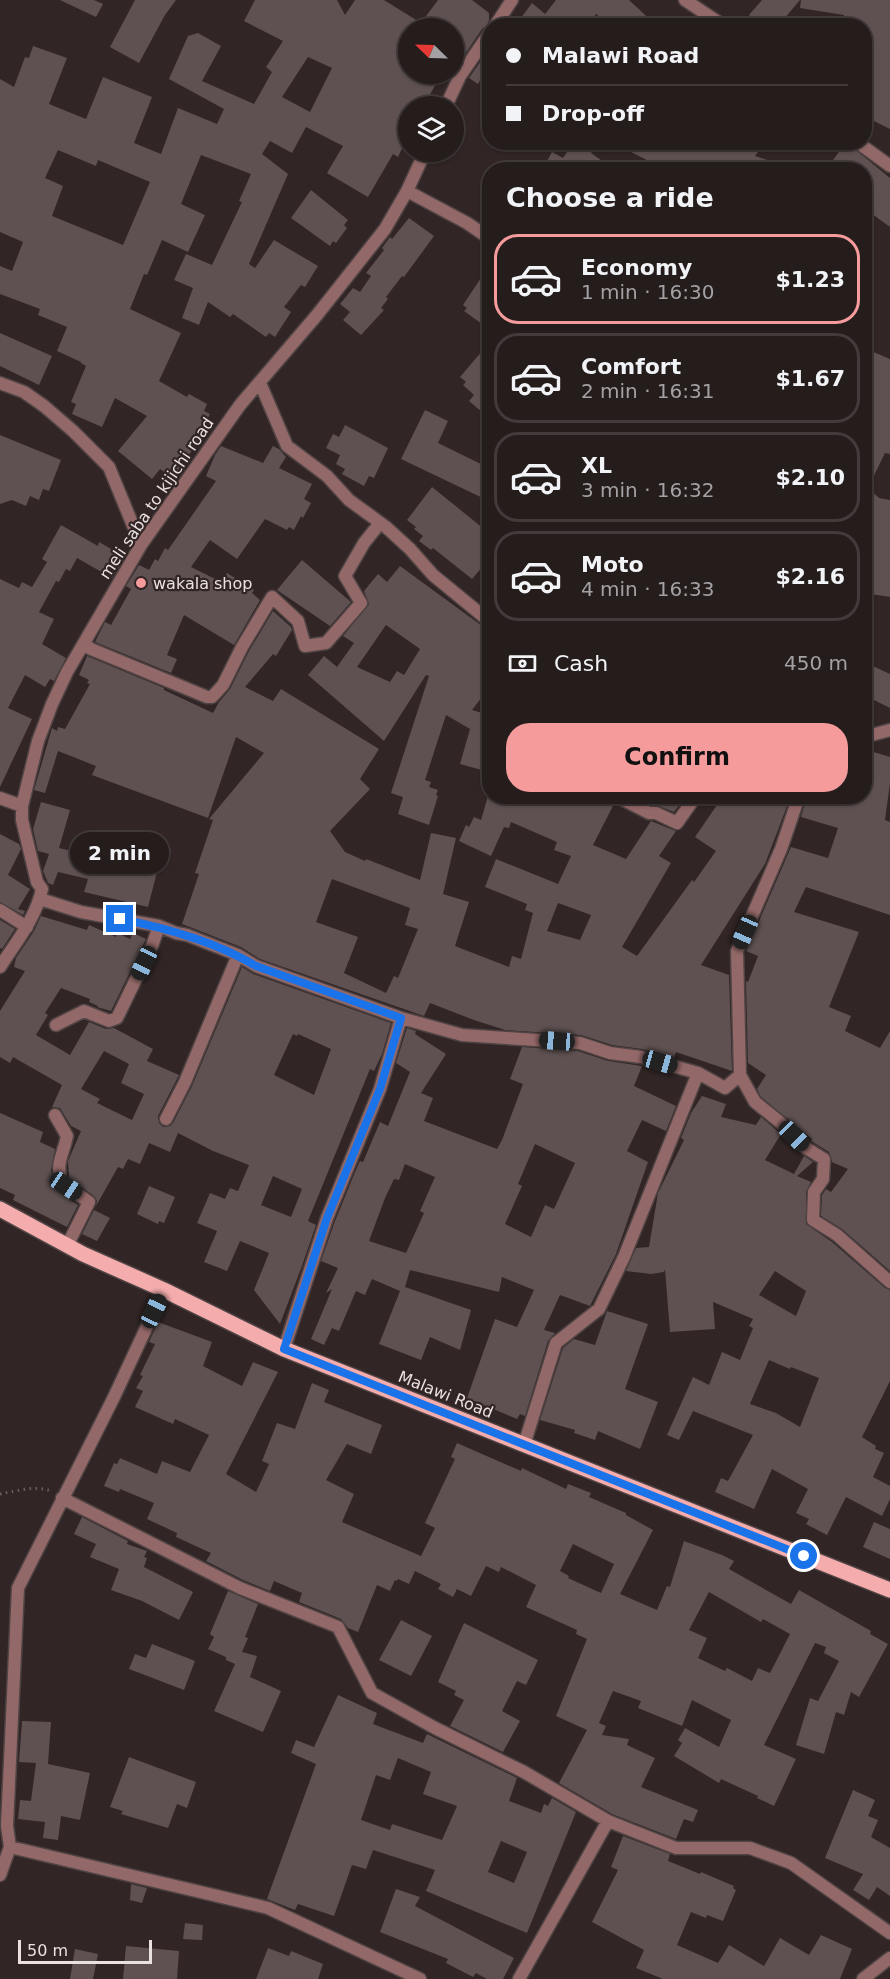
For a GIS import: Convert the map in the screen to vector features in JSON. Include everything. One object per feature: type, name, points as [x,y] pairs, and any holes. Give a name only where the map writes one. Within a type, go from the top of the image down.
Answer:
[{"type":"main road","name":"Malawi Road","points":[[0,1209],[67,1246],[164,1290],[284,1349],[890,1590]]},
{"type":"street","points":[[500,18],[512,0]]},
{"type":"street","points":[[686,0],[712,18]]},
{"type":"street","points":[[451,96],[460,76],[482,44]]},
{"type":"street","points":[[868,150],[890,166]]},
{"type":"street","name":"meli saba to kijichi road","points":[[40,899],[42,889],[37,882],[22,820],[22,806],[38,741],[52,704],[112,592],[141,545],[225,426],[385,229],[420,162]]},
{"type":"street","points":[[407,191],[482,233]]},
{"type":"street","points":[[0,383],[24,393],[44,406],[109,467],[141,545]]},
{"type":"street","points":[[261,383],[287,446],[327,476],[349,500],[380,523],[410,549],[433,575],[482,615]]},
{"type":"street","points":[[84,644],[151,675],[212,697],[220,690],[242,646],[272,597],[298,621],[305,646],[326,643],[362,603],[345,576],[364,543],[380,523]]},
{"type":"street","points":[[872,735],[890,730]]},
{"type":"street","points":[[0,798],[22,806]]},
{"type":"street","points":[[632,804],[677,823],[690,804]]},
{"type":"street","points":[[797,804],[781,849],[737,951],[740,1075],[755,1102],[781,1123],[806,1148],[824,1159],[823,1179],[814,1192],[813,1220],[837,1235],[890,1282]]},
{"type":"street","points":[[0,967],[27,927],[40,899],[81,912],[159,926],[187,935],[238,955],[256,966],[401,1018],[462,1035],[580,1043],[610,1053],[640,1057],[698,1073],[725,1088],[740,1075]]},
{"type":"street","points":[[0,909],[27,927]]},
{"type":"street","points":[[56,1025],[84,1011],[109,1021],[117,1018],[152,946],[159,926]]},
{"type":"street","points":[[166,1119],[238,955]]},
{"type":"street","points":[[284,1349],[327,1218],[380,1089],[401,1018]]},
{"type":"street","points":[[524,1445],[556,1343],[599,1309],[624,1257],[698,1073]]},
{"type":"street","points":[[55,1114],[67,1136],[59,1161],[59,1176],[62,1185],[89,1202],[67,1246]]},
{"type":"street","points":[[0,1875],[10,1847],[7,1826],[18,1588],[114,1397],[164,1290]]},
{"type":"street","points":[[62,1498],[240,1588],[338,1627],[372,1694],[524,1772],[608,1821],[676,1848],[750,1848],[791,1863],[890,1933]]},
{"type":"street","points":[[519,1979],[608,1821]]},
{"type":"street","points":[[10,1847],[268,1908],[420,1979]]},
{"type":"street","points":[[863,1979],[890,1958]]},
{"type":"path","points":[[0,1494],[43,1488],[62,1498]]},
{"type":"building","points":[[60,0],[94,0],[103,4],[96,17]]},
{"type":"building","points":[[135,0],[176,0],[165,15],[139,63],[110,47]]},
{"type":"building","points":[[255,0],[337,0],[345,15],[355,0],[384,0],[413,18],[398,18],[398,84],[436,84],[429,96],[398,96],[398,157],[393,154],[368,197],[327,173],[343,146],[306,127],[292,153],[270,141],[262,154],[288,174],[249,264],[255,268],[274,240],[318,266],[305,287],[301,285],[284,307],[291,312],[275,337],[269,333],[266,337],[233,314],[230,317],[208,302],[199,325],[182,318],[193,288],[174,280],[186,254],[212,265],[242,202],[239,201],[251,174],[201,155],[181,204],[205,215],[188,252],[162,240],[147,275],[144,274],[130,309],[181,333],[159,381],[187,397],[189,394],[207,404],[204,411],[210,414],[198,436],[201,437],[173,478],[160,469],[152,479],[118,451],[147,416],[115,398],[102,427],[72,414],[76,404],[71,402],[86,366],[57,351],[67,327],[38,315],[40,309],[0,294],[0,266],[12,271],[23,242],[0,232],[0,79],[14,87],[25,57],[29,58],[33,46],[67,58],[49,104],[86,119],[103,77],[152,97],[134,143],[161,154],[178,108],[217,124],[224,109],[169,79],[188,36],[198,33],[221,46],[202,81],[254,104],[272,72],[266,67],[283,41],[244,21]],"holes":[[[308,57],[332,68],[310,112],[282,97]],[[58,150],[96,166],[98,160],[150,182],[123,245],[52,216],[63,186],[45,178]]]},
{"type":"building","points":[[438,0],[472,0],[489,13],[489,18],[482,18],[482,29],[464,56],[464,18],[425,18]]},
{"type":"building","points":[[556,0],[629,0],[648,18],[601,18],[596,14],[593,18],[521,18],[532,3],[545,14]]},
{"type":"building","points":[[762,0],[800,0],[785,18],[752,18],[749,15]]},
{"type":"building","points":[[801,0],[890,0],[890,129],[872,120],[872,18],[844,18],[844,15],[800,8]]},
{"type":"building","points":[[482,59],[482,77],[478,84],[469,78]]},
{"type":"building","points":[[568,150],[593,150],[591,153],[604,162],[546,162],[552,152],[563,158]]},
{"type":"building","points":[[627,150],[759,150],[755,156],[774,162],[651,162]]},
{"type":"building","points":[[840,150],[856,150],[870,162],[832,162]]},
{"type":"building","points":[[872,163],[890,178],[890,227],[872,214]]},
{"type":"building","points":[[311,190],[348,220],[344,225],[347,228],[336,243],[333,241],[330,246],[291,218]]},
{"type":"building","points":[[409,218],[434,236],[386,297],[388,299],[381,308],[384,310],[361,335],[343,320],[350,312],[340,304],[353,288],[360,292],[371,276],[366,273],[384,250],[382,248]]},
{"type":"building","points":[[482,276],[482,324],[464,311],[467,308],[463,305]]},
{"type":"building","points":[[0,333],[52,356],[39,385],[0,366]]},
{"type":"building","points":[[482,351],[482,412],[469,401],[474,395],[463,385],[466,382],[460,377]]},
{"type":"building","points":[[872,351],[890,359],[890,454],[885,453],[872,480]]},
{"type":"building","points":[[425,410],[448,421],[438,443],[482,465],[482,498],[401,459]]},
{"type":"building","points":[[345,425],[388,448],[374,478],[369,476],[364,486],[342,474],[345,469],[336,464],[340,455],[326,448],[333,434],[339,437]]},
{"type":"building","points":[[0,435],[61,460],[49,491],[43,489],[39,500],[30,496],[26,506],[12,500],[0,504]]},
{"type":"building","points":[[221,446],[263,463],[273,446],[286,457],[279,468],[312,484],[304,499],[311,503],[294,530],[289,527],[287,530],[265,519],[237,559],[210,540],[191,567],[221,582],[227,573],[254,590],[252,593],[260,600],[234,645],[184,615],[167,655],[177,659],[171,673],[95,642],[105,622],[111,625],[131,589],[126,586],[139,565],[149,570],[155,559],[158,561],[165,548],[168,550],[216,481],[206,476]]},
{"type":"building","points":[[432,487],[482,527],[482,567],[472,579],[433,548],[431,550],[419,541],[423,536],[407,520]]},
{"type":"building","points":[[872,492],[879,498],[890,500],[890,597],[872,594]]},
{"type":"building","points":[[61,525],[98,546],[99,542],[125,557],[112,578],[77,558],[70,571],[66,569],[59,582],[56,581],[39,612],[54,619],[42,644],[66,658],[54,681],[50,679],[45,687],[25,675],[8,708],[32,719],[0,787],[0,579],[19,588],[22,582],[32,587],[47,562],[42,559]]},
{"type":"building","points":[[302,560],[351,602],[330,626],[277,590]]},
{"type":"building","points":[[400,566],[482,626],[482,697],[472,710],[482,713],[482,770],[460,764],[470,729],[446,715],[425,780],[431,782],[429,787],[438,790],[429,825],[398,814],[403,797],[391,793],[429,676],[426,675],[384,741],[308,675],[324,656],[337,667],[354,643],[343,636],[369,604],[364,591],[378,574],[387,582]],"holes":[[[386,625],[420,649],[404,675],[397,671],[390,682],[357,667]]]},
{"type":"building","points":[[273,611],[292,630],[276,656],[273,654],[245,687],[273,701],[281,689],[379,749],[360,779],[370,789],[330,831],[345,852],[420,880],[431,833],[456,838],[443,894],[469,902],[455,946],[509,967],[512,956],[521,959],[533,913],[525,910],[527,904],[485,887],[496,859],[558,884],[571,856],[554,850],[557,842],[511,822],[509,828],[504,827],[491,856],[459,841],[466,825],[469,827],[474,817],[481,820],[486,804],[614,804],[593,845],[626,859],[651,821],[676,831],[659,856],[671,863],[622,947],[637,956],[716,851],[695,837],[716,804],[788,804],[765,864],[701,965],[729,975],[732,1071],[676,1052],[674,1058],[642,1049],[612,1045],[581,1035],[505,1030],[430,1003],[424,1016],[260,959],[241,947],[182,924],[199,874],[195,873],[213,820],[209,819],[264,753],[236,737],[208,818],[92,775],[96,766],[58,751],[45,793],[34,790],[52,728],[57,731],[58,727],[65,729],[90,684],[87,683],[89,680],[79,675],[87,656],[164,688],[213,713],[230,689]],"holes":[[[332,879],[410,908],[405,925],[418,929],[398,978],[394,976],[386,993],[344,973],[358,937],[316,922]],[[558,903],[591,915],[580,940],[547,931]]]},
{"type":"building","points":[[872,666],[890,674],[890,708],[872,699]]},
{"type":"building","points":[[872,751],[890,757],[890,783],[885,820],[890,822],[890,915],[806,887],[794,912],[859,932],[829,1007],[851,1016],[845,1031],[880,1048],[890,1031],[890,1271],[842,1229],[821,1216],[822,1195],[826,1189],[831,1192],[848,1169],[832,1162],[829,1152],[811,1141],[812,1139],[761,1097],[757,1089],[766,1075],[748,1063],[746,981],[748,982],[758,956],[746,951],[791,847],[828,858],[838,828],[801,817],[805,804],[872,804]]},
{"type":"building","points":[[41,802],[70,810],[59,848],[157,872],[148,907],[84,892],[88,879],[58,872],[53,885],[48,883],[43,871],[49,854],[38,851],[33,829]]},
{"type":"building","points":[[655,804],[680,804],[674,812]]},
{"type":"building","points":[[0,834],[19,844],[21,849],[8,875],[30,889],[18,909],[25,911],[23,915],[0,902]]},
{"type":"building","points":[[41,916],[87,930],[89,925],[116,937],[117,933],[130,939],[133,933],[146,939],[111,1011],[97,1007],[89,1002],[90,999],[61,988],[45,1013],[48,1015],[36,1035],[70,1055],[89,1022],[106,1029],[114,1028],[153,1049],[147,1061],[179,1075],[158,1116],[159,1123],[163,1127],[173,1123],[192,1086],[242,967],[253,974],[391,1023],[382,1054],[374,1071],[370,1069],[308,1221],[316,1225],[280,1324],[254,1290],[269,1253],[240,1241],[227,1271],[204,1262],[217,1231],[197,1223],[210,1193],[225,1199],[230,1188],[238,1191],[249,1165],[213,1151],[178,1133],[170,1152],[149,1143],[140,1164],[128,1159],[123,1169],[118,1167],[96,1206],[97,1201],[94,1196],[69,1178],[68,1161],[81,1131],[71,1126],[60,1108],[52,1107],[62,1085],[13,1057],[10,1063],[0,1057],[0,1011],[25,971],[14,967],[16,958]],"holes":[[[293,1034],[297,1036],[298,1034],[331,1049],[314,1095],[274,1075]],[[104,1051],[129,1064],[121,1083],[144,1094],[132,1120],[97,1103],[100,1099],[81,1089]],[[273,1176],[302,1189],[291,1217],[261,1205]]]},
{"type":"building","points":[[0,920],[15,929],[2,949],[0,948]]},
{"type":"building","points":[[407,1028],[416,1031],[415,1034],[446,1054],[421,1093],[433,1098],[424,1121],[497,1149],[523,1084],[510,1079],[522,1047],[578,1051],[608,1061],[642,1066],[634,1086],[676,1106],[666,1131],[642,1120],[627,1151],[648,1162],[616,1254],[590,1306],[560,1295],[544,1330],[555,1333],[548,1341],[525,1416],[520,1414],[517,1419],[467,1398],[495,1319],[517,1327],[534,1290],[502,1277],[499,1292],[410,1270],[405,1287],[471,1310],[460,1350],[430,1337],[421,1360],[379,1344],[400,1291],[372,1279],[365,1295],[356,1291],[339,1331],[332,1328],[324,1345],[311,1339],[332,1289],[326,1293],[338,1268],[321,1261],[335,1221],[360,1161],[363,1162],[380,1122],[388,1126],[410,1072],[396,1063]],"holes":[[[535,1144],[575,1163],[554,1209],[545,1205],[531,1237],[505,1224],[522,1186],[518,1184]],[[405,1164],[435,1177],[420,1211],[424,1213],[406,1253],[369,1241],[385,1198],[394,1179],[399,1180]]]},
{"type":"building","points":[[702,1096],[726,1104],[721,1117],[756,1125],[761,1117],[781,1134],[765,1160],[794,1174],[804,1156],[813,1162],[797,1176],[811,1182],[806,1192],[806,1224],[832,1242],[890,1290],[890,1381],[862,1437],[876,1446],[875,1449],[884,1453],[873,1477],[890,1486],[890,1499],[882,1516],[846,1497],[827,1535],[806,1524],[809,1519],[796,1513],[808,1489],[772,1469],[754,1509],[715,1492],[721,1478],[728,1481],[753,1435],[693,1411],[679,1440],[667,1435],[693,1377],[709,1385],[722,1352],[740,1360],[753,1328],[749,1326],[753,1319],[713,1302],[715,1329],[670,1332],[665,1269],[664,1272],[651,1274],[626,1271],[636,1248],[649,1247],[658,1193],[684,1140],[681,1138],[691,1113]],"holes":[[[775,1271],[806,1291],[796,1316],[759,1295]],[[769,1360],[819,1378],[800,1427],[776,1413],[750,1404]]]},
{"type":"building","points":[[0,1113],[43,1132],[40,1142],[55,1149],[51,1170],[54,1188],[78,1205],[67,1227],[13,1200],[15,1195],[0,1188]]},
{"type":"building","points":[[149,1186],[175,1197],[164,1223],[159,1221],[158,1224],[137,1214]]},
{"type":"building","points":[[94,1210],[110,1218],[97,1241],[82,1234]]},
{"type":"building","points":[[607,1311],[648,1324],[625,1389],[658,1402],[640,1449],[598,1431],[595,1440],[574,1433],[575,1430],[540,1420],[563,1348],[574,1339],[595,1345]]},
{"type":"building","points":[[158,1322],[212,1342],[203,1366],[242,1386],[253,1362],[278,1372],[226,1474],[256,1492],[269,1464],[262,1461],[277,1423],[295,1429],[312,1383],[329,1390],[324,1402],[382,1425],[371,1454],[347,1444],[326,1480],[354,1494],[342,1522],[421,1556],[435,1528],[425,1523],[455,1459],[451,1457],[457,1443],[521,1471],[522,1468],[566,1489],[568,1484],[591,1493],[589,1497],[626,1513],[653,1530],[620,1594],[657,1610],[667,1586],[670,1587],[684,1541],[734,1561],[729,1569],[791,1604],[799,1590],[871,1631],[870,1634],[888,1644],[859,1697],[851,1692],[844,1715],[836,1712],[824,1754],[796,1745],[810,1698],[818,1701],[839,1661],[824,1653],[826,1647],[815,1643],[764,1745],[796,1759],[774,1806],[721,1779],[719,1783],[674,1756],[682,1743],[678,1740],[685,1728],[719,1747],[731,1720],[692,1700],[682,1726],[638,1708],[641,1701],[613,1691],[599,1723],[606,1726],[602,1735],[629,1739],[627,1745],[655,1758],[641,1787],[698,1810],[693,1822],[684,1819],[676,1839],[612,1814],[559,1783],[587,1730],[556,1716],[587,1639],[576,1634],[577,1630],[526,1607],[536,1585],[501,1567],[499,1572],[486,1566],[471,1596],[457,1589],[453,1597],[438,1589],[441,1584],[415,1571],[409,1584],[395,1580],[390,1591],[377,1585],[358,1632],[348,1628],[341,1619],[299,1602],[302,1593],[274,1581],[270,1591],[206,1561],[211,1553],[176,1537],[177,1533],[147,1519],[154,1503],[120,1489],[119,1492],[104,1486],[114,1463],[117,1464],[120,1458],[157,1474],[162,1461],[190,1472],[209,1435],[175,1419],[173,1424],[135,1407],[143,1391],[136,1388],[143,1376],[140,1375],[155,1344],[149,1342]],"holes":[[[573,1544],[614,1564],[601,1593],[568,1578],[569,1576],[560,1571]],[[709,1592],[761,1622],[763,1619],[790,1634],[770,1673],[758,1668],[752,1681],[727,1668],[725,1671],[698,1658],[707,1638],[689,1630]]]},
{"type":"building","points":[[82,1517],[128,1541],[127,1544],[147,1551],[144,1557],[147,1558],[144,1567],[193,1592],[179,1620],[142,1601],[111,1590],[119,1569],[90,1557],[96,1544],[74,1534]]},
{"type":"building","points":[[874,1522],[890,1529],[890,1559],[863,1547]]},
{"type":"building","points":[[228,1591],[258,1604],[245,1637],[248,1638],[242,1652],[257,1656],[250,1677],[281,1691],[263,1732],[214,1711],[235,1664],[208,1649],[214,1637],[210,1634]]},
{"type":"building","points":[[401,1620],[432,1636],[411,1676],[379,1660]]},
{"type":"building","points":[[464,1623],[538,1660],[526,1685],[517,1681],[502,1711],[520,1721],[503,1752],[450,1726],[464,1700],[454,1695],[456,1691],[438,1682]]},
{"type":"building","points":[[152,1644],[195,1661],[184,1690],[129,1669],[135,1654],[146,1658]]},
{"type":"building","points":[[338,1695],[377,1713],[373,1724],[423,1743],[427,1734],[517,1778],[509,1801],[541,1813],[544,1804],[548,1806],[552,1798],[576,1812],[527,1933],[426,1891],[435,1870],[373,1850],[366,1869],[352,1865],[334,1916],[298,1904],[295,1910],[267,1899],[316,1764],[291,1753],[296,1740],[314,1747]],"holes":[[[398,1758],[431,1772],[423,1794],[457,1806],[442,1840],[392,1824],[390,1830],[361,1820],[376,1775],[390,1780]],[[501,1841],[527,1852],[514,1883],[488,1872]]]},
{"type":"building","points":[[22,1721],[51,1722],[48,1764],[90,1773],[80,1820],[61,1816],[58,1840],[43,1838],[45,1822],[18,1819],[20,1800],[31,1801],[36,1763],[19,1762]]},
{"type":"building","points":[[129,1757],[196,1782],[187,1808],[177,1804],[168,1828],[121,1814],[123,1811],[110,1807]]},
{"type":"building","points":[[853,1790],[875,1800],[868,1816],[878,1820],[871,1837],[890,1848],[890,1896],[877,1887],[869,1900],[853,1890],[863,1874],[825,1858]]},
{"type":"building","points":[[623,1836],[670,1854],[668,1861],[734,1886],[736,1890],[723,1921],[691,1912],[677,1945],[718,1963],[729,1945],[764,1966],[780,1938],[809,1955],[821,1935],[852,1949],[840,1979],[663,1979],[636,1968],[644,1950],[592,1922],[618,1870],[611,1867]]},
{"type":"building","points":[[131,1884],[147,1888],[142,1903],[130,1900]]},
{"type":"building","points":[[396,1889],[420,1897],[415,1906],[514,1958],[503,1979],[487,1979],[476,1973],[473,1977],[446,1963],[448,1959],[380,1932]]},
{"type":"building","points":[[185,1923],[203,1925],[202,1940],[183,1939]]},
{"type":"building","points":[[126,1946],[179,1951],[177,1979],[123,1979]]},
{"type":"building","points":[[268,1948],[289,1956],[291,1951],[323,1964],[318,1979],[256,1979]]},
{"type":"building","points":[[75,1949],[98,1954],[93,1979],[70,1979]]},
{"type":"place","name":"wakala shop","points":[[141,583]]},
{"type":"route","points":[[120,919],[159,926],[187,935],[238,955],[256,966],[401,1018],[380,1089],[327,1218],[284,1349],[804,1556]]}]
